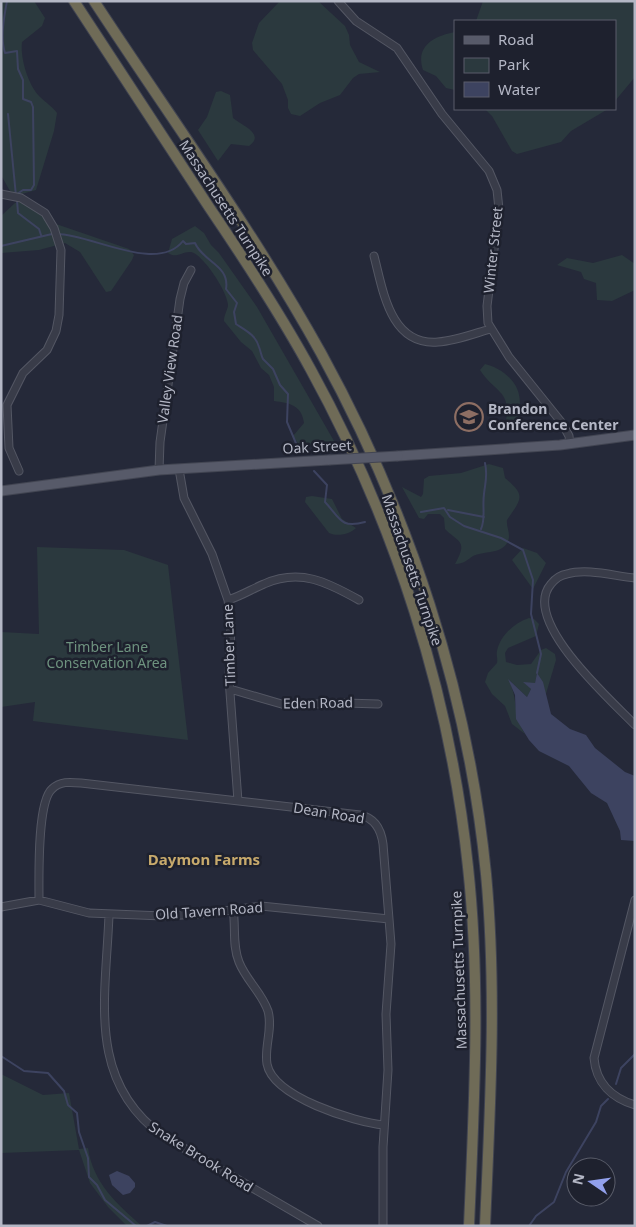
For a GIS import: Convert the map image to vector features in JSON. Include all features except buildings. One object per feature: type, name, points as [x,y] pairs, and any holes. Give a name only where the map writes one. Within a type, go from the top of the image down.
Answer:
[{"type":"highway","name":"Massachusetts Turnpike","points":[[74,1],[256,277],[301,351],[360,468],[410,598],[444,724],[457,789],[468,868],[474,934],[476,1021],[468,1226]]},
{"type":"highway","name":"Massachusetts Turnpike","points":[[94,1],[258,248],[320,352],[379,470],[426,594],[461,720],[475,793],[486,872],[491,946],[493,1027],[485,1226]]},
{"type":"main road","name":"Oak Street","points":[[1,491],[158,470],[570,444],[635,435]]},
{"type":"street","name":"Winter Street","points":[[338,1],[356,21],[397,48],[442,114],[482,161],[493,178],[498,195],[499,209],[487,306],[487,318],[490,329],[509,357],[562,424],[569,436],[570,444]]},
{"type":"street","points":[[1,194],[21,198],[36,206],[50,220],[61,250],[59,315],[56,331],[47,350],[23,374],[7,405],[10,448],[19,471]]},
{"type":"street","points":[[374,256],[389,311],[398,326],[411,336],[436,342],[490,329]]},
{"type":"street","name":"Valley View Road","points":[[158,470],[160,442],[180,299],[184,283],[191,270]]},
{"type":"street","name":"Timber Lane","points":[[179,469],[184,498],[212,554],[228,600],[231,623],[230,689],[238,801]]},
{"type":"street","points":[[635,578],[586,573],[566,574],[548,588],[544,601],[546,616],[564,649],[635,725]]},
{"type":"street","points":[[228,600],[276,579],[296,575],[325,582],[359,600]]},
{"type":"street","name":"Eden Road","points":[[230,689],[285,705],[346,702],[378,704]]},
{"type":"street","name":"Dean Road","points":[[39,900],[43,807],[46,796],[56,785],[66,782],[360,815],[374,821],[381,833],[383,844],[391,954],[386,1014],[388,1070],[384,1125],[383,1226]]},
{"type":"street","name":"Old Tavern Road","points":[[1,907],[39,900],[80,911],[171,916],[270,907],[389,919]]},
{"type":"street","points":[[635,900],[594,1058],[597,1074],[605,1087],[619,1098],[635,1105]]},
{"type":"street","points":[[233,909],[235,946],[239,963],[262,997],[269,1016],[266,1058],[268,1070],[274,1080],[298,1096],[342,1116],[358,1121],[384,1125]]},
{"type":"street","name":"Snake Brook Road","points":[[110,914],[105,1042],[112,1071],[128,1103],[143,1121],[162,1136],[318,1226]]},
{"type":"green space","points":[[1,1],[34,1],[45,18],[42,26],[22,42],[22,56],[32,86],[40,97],[57,113],[54,131],[36,190],[18,195],[10,191],[1,175]]},
{"type":"green space","points":[[280,1],[318,1],[345,26],[349,35],[350,45],[359,62],[380,72],[359,74],[353,78],[340,95],[320,103],[300,116],[291,114],[282,84],[253,50],[252,43],[259,23]]},
{"type":"green space","points":[[483,1],[635,1],[635,77],[616,100],[616,20],[476,20]]},
{"type":"green space","points":[[454,32],[454,90],[446,88],[436,76],[423,70],[421,62],[424,48],[434,39]]},
{"type":"green space","points":[[221,91],[230,95],[233,118],[250,130],[255,138],[254,142],[249,146],[231,144],[218,161],[198,130],[207,117],[216,92]]},
{"type":"green space","points":[[486,110],[606,110],[571,131],[561,142],[517,154],[512,151],[492,116]]},
{"type":"green space","points":[[24,201],[44,218],[56,224],[129,249],[134,255],[132,260],[111,291],[106,292],[80,252],[65,243],[39,250],[1,253],[1,216],[15,203]]},
{"type":"green space","points":[[195,226],[204,233],[257,307],[334,441],[301,448],[293,436],[304,423],[301,412],[290,404],[274,401],[274,387],[269,375],[261,368],[252,351],[241,342],[224,321],[228,306],[227,300],[214,275],[196,254],[188,252],[171,255],[168,253],[172,239]]},
{"type":"green space","points":[[622,255],[635,264],[635,290],[612,301],[597,300],[596,283],[584,279],[581,272],[557,265],[567,258],[593,263]]},
{"type":"green space","points":[[485,364],[504,373],[516,386],[520,408],[517,419],[510,425],[505,426],[507,405],[505,398],[480,370]]},
{"type":"green space","points":[[489,464],[503,468],[505,478],[519,493],[520,498],[516,507],[507,520],[509,534],[507,543],[501,549],[477,554],[463,563],[455,564],[461,546],[458,540],[445,529],[444,518],[440,514],[428,514],[424,519],[419,518],[402,487],[421,497],[424,479],[429,476],[461,473]]},
{"type":"green space","points":[[306,497],[332,499],[342,519],[356,528],[344,534],[336,535],[329,533],[305,502]]},
{"type":"green space","name":"Timber Lane Conservation Area","points":[[37,547],[124,550],[168,565],[188,740],[33,721],[35,702],[1,707],[1,632],[39,634]]},
{"type":"green space","points":[[523,548],[537,553],[546,563],[533,589],[512,560]]},
{"type":"green space","points":[[534,619],[539,624],[536,636],[508,648],[505,653],[506,662],[517,665],[531,664],[541,650],[546,648],[555,654],[556,660],[545,697],[544,688],[537,674],[535,683],[525,683],[531,689],[527,697],[509,680],[514,694],[517,714],[525,734],[512,724],[505,706],[492,694],[485,682],[488,673],[497,663],[497,651],[504,635],[523,620]]},
{"type":"green space","points":[[1,1074],[43,1095],[69,1093],[79,1149],[88,1148],[95,1172],[101,1182],[115,1201],[142,1226],[127,1226],[108,1207],[90,1183],[79,1150],[1,1153]]},
{"type":"water","points":[[537,673],[543,682],[551,714],[570,729],[586,735],[595,748],[625,772],[635,776],[635,841],[621,840],[620,831],[607,803],[591,793],[569,766],[539,751],[529,740],[516,719],[515,695],[508,679],[527,697],[531,689],[523,682],[535,683]]},
{"type":"water","points":[[117,1171],[129,1176],[135,1183],[135,1187],[130,1193],[123,1195],[112,1185],[109,1175]]},
{"type":"waterway","points":[[7,1],[3,27],[5,53],[17,51],[18,69],[23,80],[23,99],[31,102],[33,107],[34,185],[31,190],[23,190],[17,194]]},
{"type":"waterway","points":[[8,114],[16,196]]},
{"type":"waterway","points":[[17,200],[18,213],[39,229],[41,235]]},
{"type":"waterway","points":[[1,246],[52,234]]},
{"type":"waterway","points":[[57,234],[141,253],[157,254],[172,250],[183,241],[186,244],[195,243],[204,255],[224,274],[226,289],[237,303],[234,312],[236,324],[250,333],[258,343],[263,359],[273,369],[280,385],[288,394],[287,422],[298,448]]},
{"type":"waterway","points":[[481,529],[486,476],[485,463]]},
{"type":"waterway","points":[[314,471],[327,485],[325,502],[341,521],[350,524],[365,522]]},
{"type":"waterway","points":[[421,512],[444,508],[450,517],[464,526],[501,538],[523,550],[533,580],[531,614],[541,654],[537,673]]},
{"type":"waterway","points":[[448,510],[484,517]]},
{"type":"waterway","points":[[616,1084],[621,1068],[635,1054]]},
{"type":"waterway","points":[[1,1056],[24,1071],[48,1073],[64,1091],[68,1105],[77,1113],[79,1132],[88,1158],[89,1177],[97,1185],[105,1200],[136,1226]]},
{"type":"waterway","points":[[529,1226],[536,1216],[554,1202],[566,1172],[596,1122],[601,1106],[608,1099]]},
{"type":"waterway","points":[[147,1226],[155,1222],[167,1226]]},
{"type":"place","name":"Brandon Conference Center","points":[[469,417]]},
{"type":"district","name":"Daymon Farms","points":[[204,860]]}]
